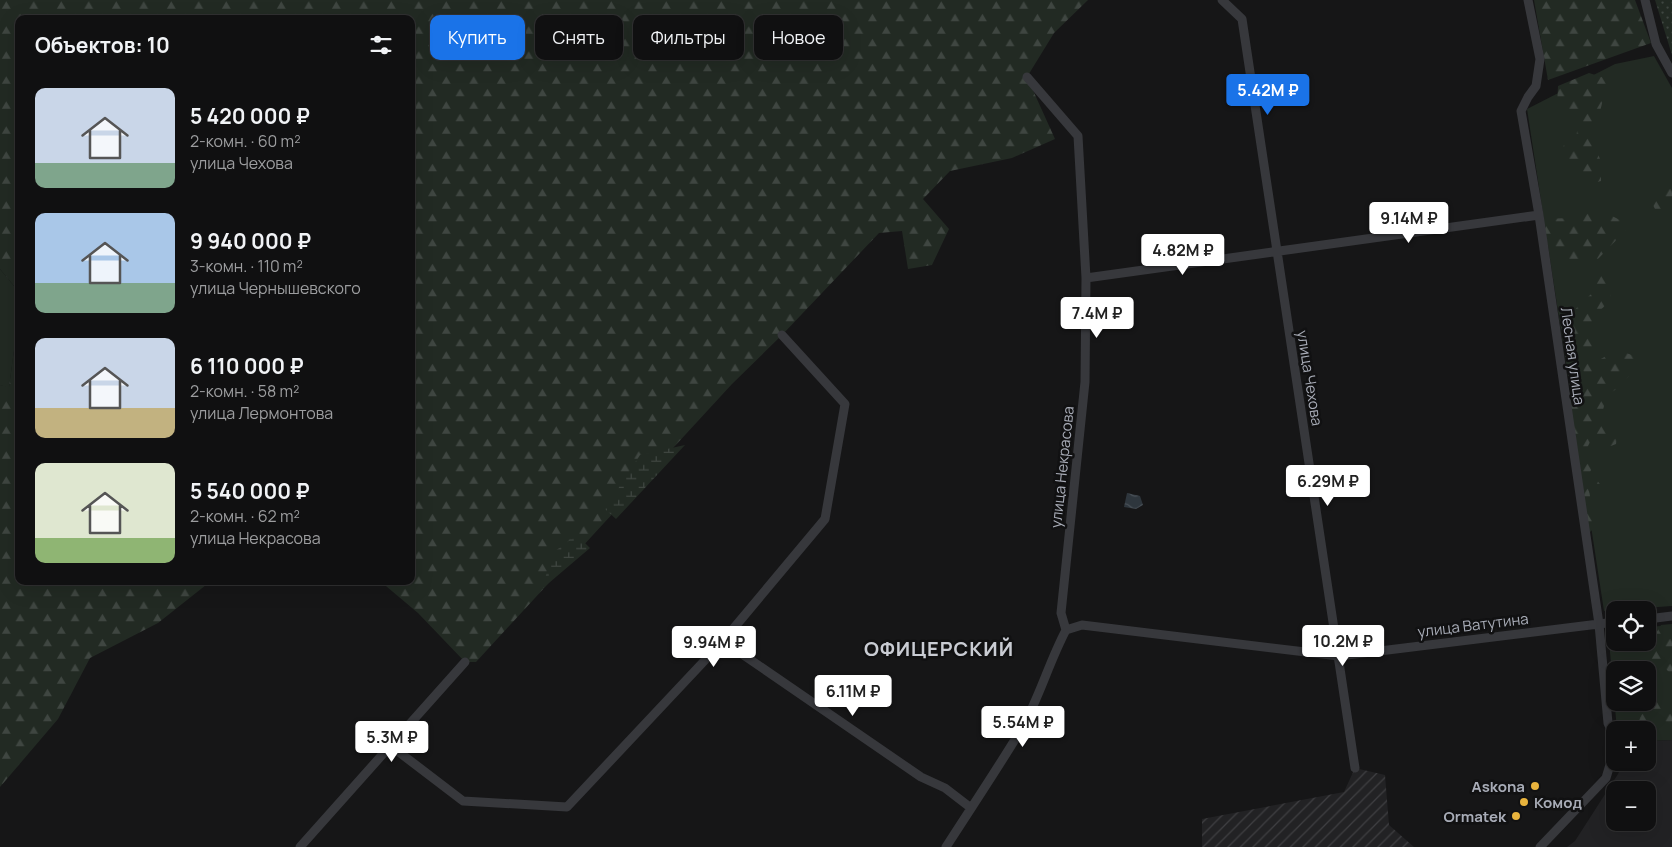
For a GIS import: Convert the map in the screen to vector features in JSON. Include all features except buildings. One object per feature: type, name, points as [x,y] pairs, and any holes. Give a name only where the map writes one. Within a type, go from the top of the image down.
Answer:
[{"type":"street","name":"улица Чехова","points":[[1222,0],[1242,19],[1339,656],[1354,768]]},
{"type":"street","name":"Лесная улица","points":[[1528,0],[1540,59],[1536,86],[1528,96],[1521,111],[1539,215],[1599,624],[1608,721]]},
{"type":"street","points":[[1645,0],[1656,44],[1672,73]]},
{"type":"street","name":"улица Некрасова","points":[[1026,77],[1078,136],[1086,278],[1085,382],[1061,613],[1066,630]]},
{"type":"street","points":[[1086,278],[1276,250],[1539,215]]},
{"type":"street","points":[[392,746],[463,801],[567,807],[722,641],[825,518],[845,404],[782,335]]},
{"type":"street","points":[[1656,617],[1672,616]]},
{"type":"street","name":"улица Ватутина","points":[[1066,630],[1082,625],[1339,656],[1606,623]]},
{"type":"street","points":[[946,847],[1022,728],[1057,646],[1066,630]]},
{"type":"street","points":[[722,641],[921,777],[945,788],[971,808]]},
{"type":"street","points":[[300,847],[465,662]]},
{"type":"street","points":[[1540,847],[1606,778],[1609,771]]},
{"type":"shaded area","points":[[1672,740],[1672,847],[1567,847],[1575,841],[1606,793],[1606,831],[1656,831],[1656,781],[1614,781],[1619,771],[1656,771],[1656,741]]},
{"type":"shaded area","points":[[1355,768],[1385,775],[1389,825],[1414,847],[1202,847],[1202,819],[1344,792]]},
{"type":"green space","points":[[0,0],[1088,0],[1054,33],[1027,77],[1055,139],[1012,158],[950,171],[923,199],[949,229],[932,265],[908,269],[902,231],[879,233],[782,335],[732,384],[476,662],[465,662],[418,613],[385,585],[415,585],[415,15],[15,15],[15,287],[0,269]]},
{"type":"green space","points":[[1534,0],[1635,0],[1651,43],[1548,80]]},
{"type":"green space","points":[[1655,0],[1672,0],[1672,55]]},
{"type":"green space","points":[[1654,56],[1672,88],[1672,606],[1656,607],[1656,601],[1606,601],[1606,611],[1604,611],[1527,109],[1615,64]]},
{"type":"green space","points":[[1589,73],[1608,79],[1593,140],[1601,162],[1601,181],[1586,185],[1566,160],[1563,146],[1576,139],[1579,116],[1557,106],[1558,86]]},
{"type":"green space","points":[[1672,185],[1672,205],[1658,215],[1650,199],[1663,186]]},
{"type":"green space","points":[[1598,209],[1620,220],[1626,230],[1596,261],[1572,266],[1545,242],[1541,219],[1571,218]]},
{"type":"green space","points":[[0,269],[15,287],[15,343],[9,388],[0,385]]},
{"type":"green space","points":[[1593,273],[1603,274],[1612,279],[1610,301],[1594,316],[1595,339],[1589,357],[1599,360],[1617,350],[1638,357],[1637,368],[1615,390],[1607,395],[1600,421],[1607,431],[1617,436],[1616,444],[1606,448],[1591,440],[1587,448],[1594,464],[1590,472],[1604,489],[1589,490],[1595,527],[1590,532],[1568,393],[1580,390],[1585,376],[1579,356],[1568,353],[1565,321],[1597,289],[1590,284]]},
{"type":"green space","points":[[15,343],[15,585],[206,585],[158,623],[90,658],[58,719],[0,787],[0,385],[9,387]]},
{"type":"green space","points":[[685,445],[616,519],[605,509],[640,455]]},
{"type":"green space","points":[[577,535],[590,548],[543,588],[551,554]]},
{"type":"green space","points":[[1672,624],[1672,675],[1666,669],[1656,668],[1656,661],[1639,661],[1645,651],[1656,651],[1656,633],[1661,625]]},
{"type":"green space","points":[[1672,625],[1672,740],[1656,741],[1656,721],[1616,721],[1615,711],[1656,711],[1656,661],[1611,661],[1610,651],[1656,651],[1656,626]]},
{"type":"green space","points":[[1665,696],[1669,710],[1672,710],[1672,727],[1660,728],[1661,719],[1656,721],[1639,721],[1643,711],[1656,711],[1656,700]]},
{"type":"water","points":[[1127,493],[1140,496],[1143,505],[1136,509],[1124,507]]},
{"type":"place","name":"Askona","points":[[1535,786]]},
{"type":"place","name":"Комод","points":[[1524,802]]},
{"type":"place","name":"Ormatek","points":[[1516,816]]},
{"type":"district","name":"ОФИЦЕРСКИЙ","points":[[939,648]]}]
